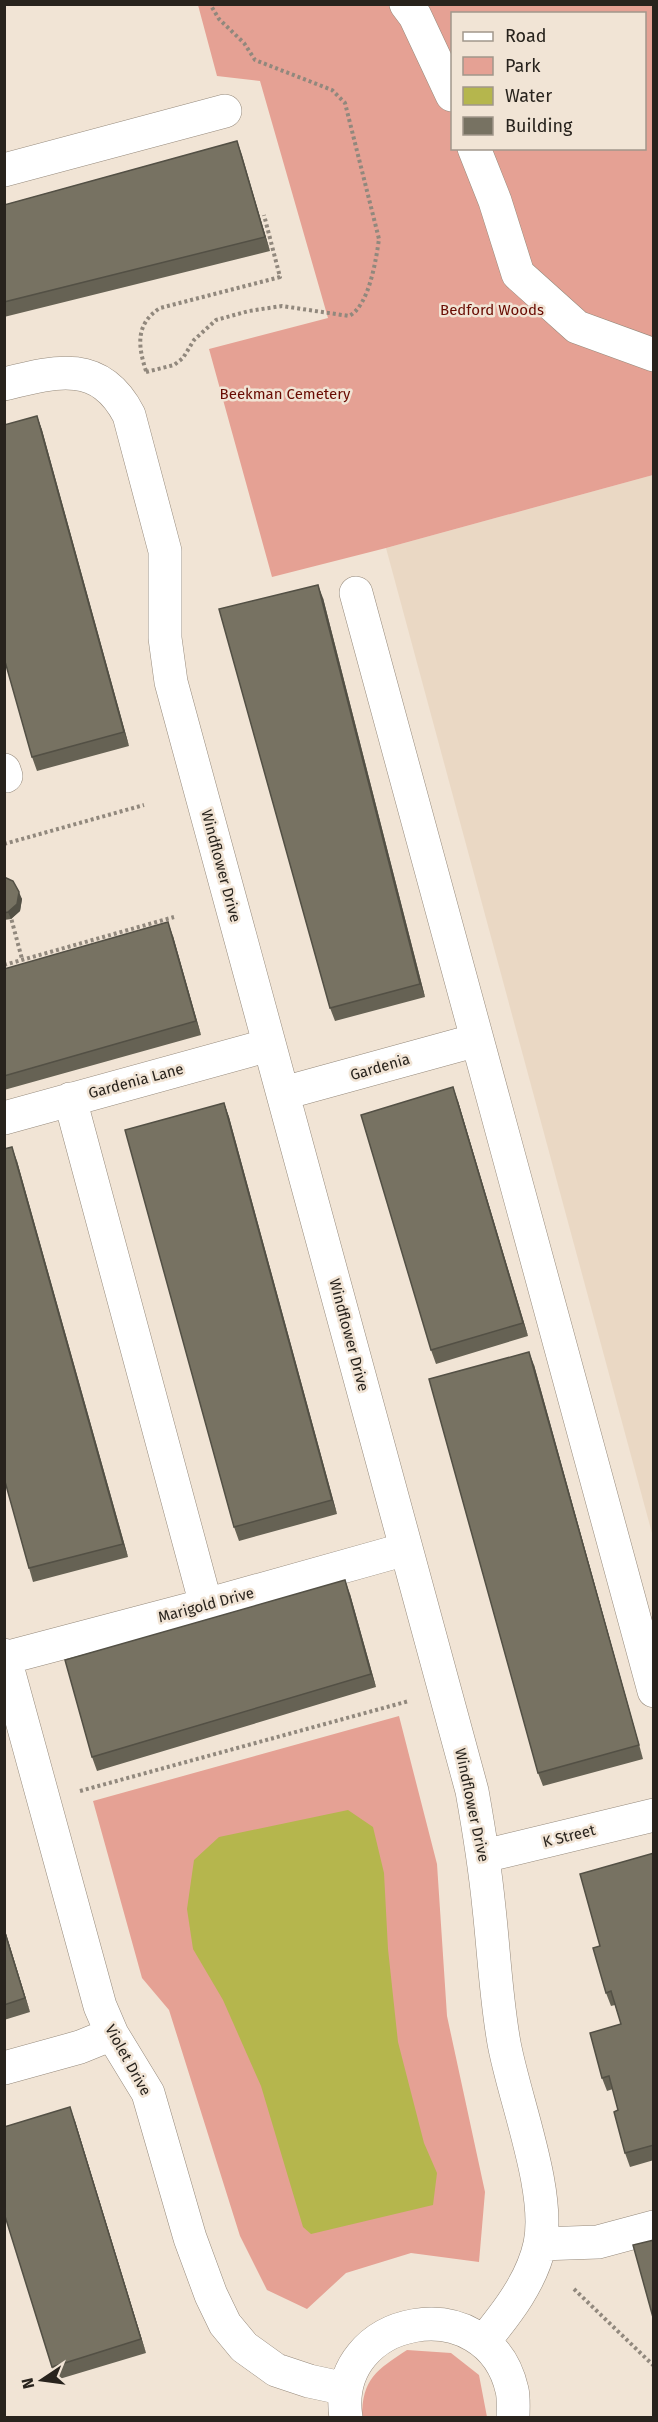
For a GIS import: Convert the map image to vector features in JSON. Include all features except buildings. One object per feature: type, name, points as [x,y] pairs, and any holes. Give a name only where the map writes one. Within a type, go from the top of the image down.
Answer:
[{"type":"street","points":[[406,4],[416,16],[451,91]]},
{"type":"street","points":[[4,170],[225,111]]},
{"type":"street","points":[[475,150],[495,201],[518,274],[577,327],[654,355]]},
{"type":"street","name":"Windflower Drive","points":[[4,384],[51,372],[78,373],[97,378],[112,389],[122,401],[129,415],[165,551],[165,638],[171,682],[472,1791],[484,1856],[495,1979],[504,2044],[534,2168],[541,2208],[540,2244],[526,2282],[484,2342]]},
{"type":"street","points":[[356,593],[654,1691]]},
{"type":"street","name":"Gardenia","points":[[284,1093],[477,1040]]},
{"type":"street","name":"Gardenia Lane","points":[[4,1118],[269,1045]]},
{"type":"street","points":[[70,1099],[206,1605]]},
{"type":"street","name":"Marigold Drive","points":[[5,1657],[206,1605],[406,1549]]},
{"type":"street","name":"Violet Drive","points":[[5,1657],[100,2006],[112,2034],[148,2093],[190,2238],[211,2295],[225,2324],[244,2347],[276,2370],[309,2381],[346,2403]]},
{"type":"street","name":"K Street","points":[[484,1856],[654,1815]]},
{"type":"street","points":[[4,2068],[80,2047],[112,2034]]},
{"type":"street","points":[[540,2244],[598,2242],[654,2228]]},
{"type":"street","points":[[346,2403],[361,2356],[381,2337],[406,2325],[433,2322],[459,2328],[484,2342],[502,2364],[513,2391],[513,2418]]},
{"type":"path","points":[[138,374],[174,364],[183,358],[194,340],[216,320],[249,311],[282,306],[349,316],[356,312],[362,304],[377,250],[379,239],[345,103],[332,90],[255,60],[244,43],[219,19],[210,4]]},
{"type":"path","points":[[146,372],[139,337],[148,318],[154,312],[160,308],[280,277],[264,215]]},
{"type":"path","points":[[4,844],[144,805]]},
{"type":"path","points":[[8,904],[22,959]]},
{"type":"path","points":[[4,965],[174,917]]},
{"type":"path","points":[[79,1791],[409,1701]]},
{"type":"path","points":[[574,2289],[654,2366]]},
{"type":"shaded area","points":[[654,475],[653,1537],[386,548]]},
{"type":"green space","name":"Bedford Woods","points":[[198,5],[653,5],[653,475],[272,577],[209,349],[328,318],[260,81],[217,76]]},
{"type":"green space","points":[[399,1716],[437,1864],[447,2016],[485,2192],[479,2262],[411,2253],[346,2273],[307,2309],[267,2290],[240,2236],[169,2010],[142,1978],[93,1801]]},
{"type":"green space","points":[[407,2350],[451,2353],[479,2375],[487,2417],[362,2418],[365,2393],[373,2376],[387,2363]]},
{"type":"water","points":[[348,1810],[373,1827],[384,1873],[388,1949],[398,2042],[424,2143],[437,2173],[433,2205],[311,2234],[303,2227],[261,2086],[223,2000],[193,1949],[187,1909],[194,1860],[219,1837]]},
{"type":"park label","name":"Beekman Cemetery","points":[[285,394]]}]
